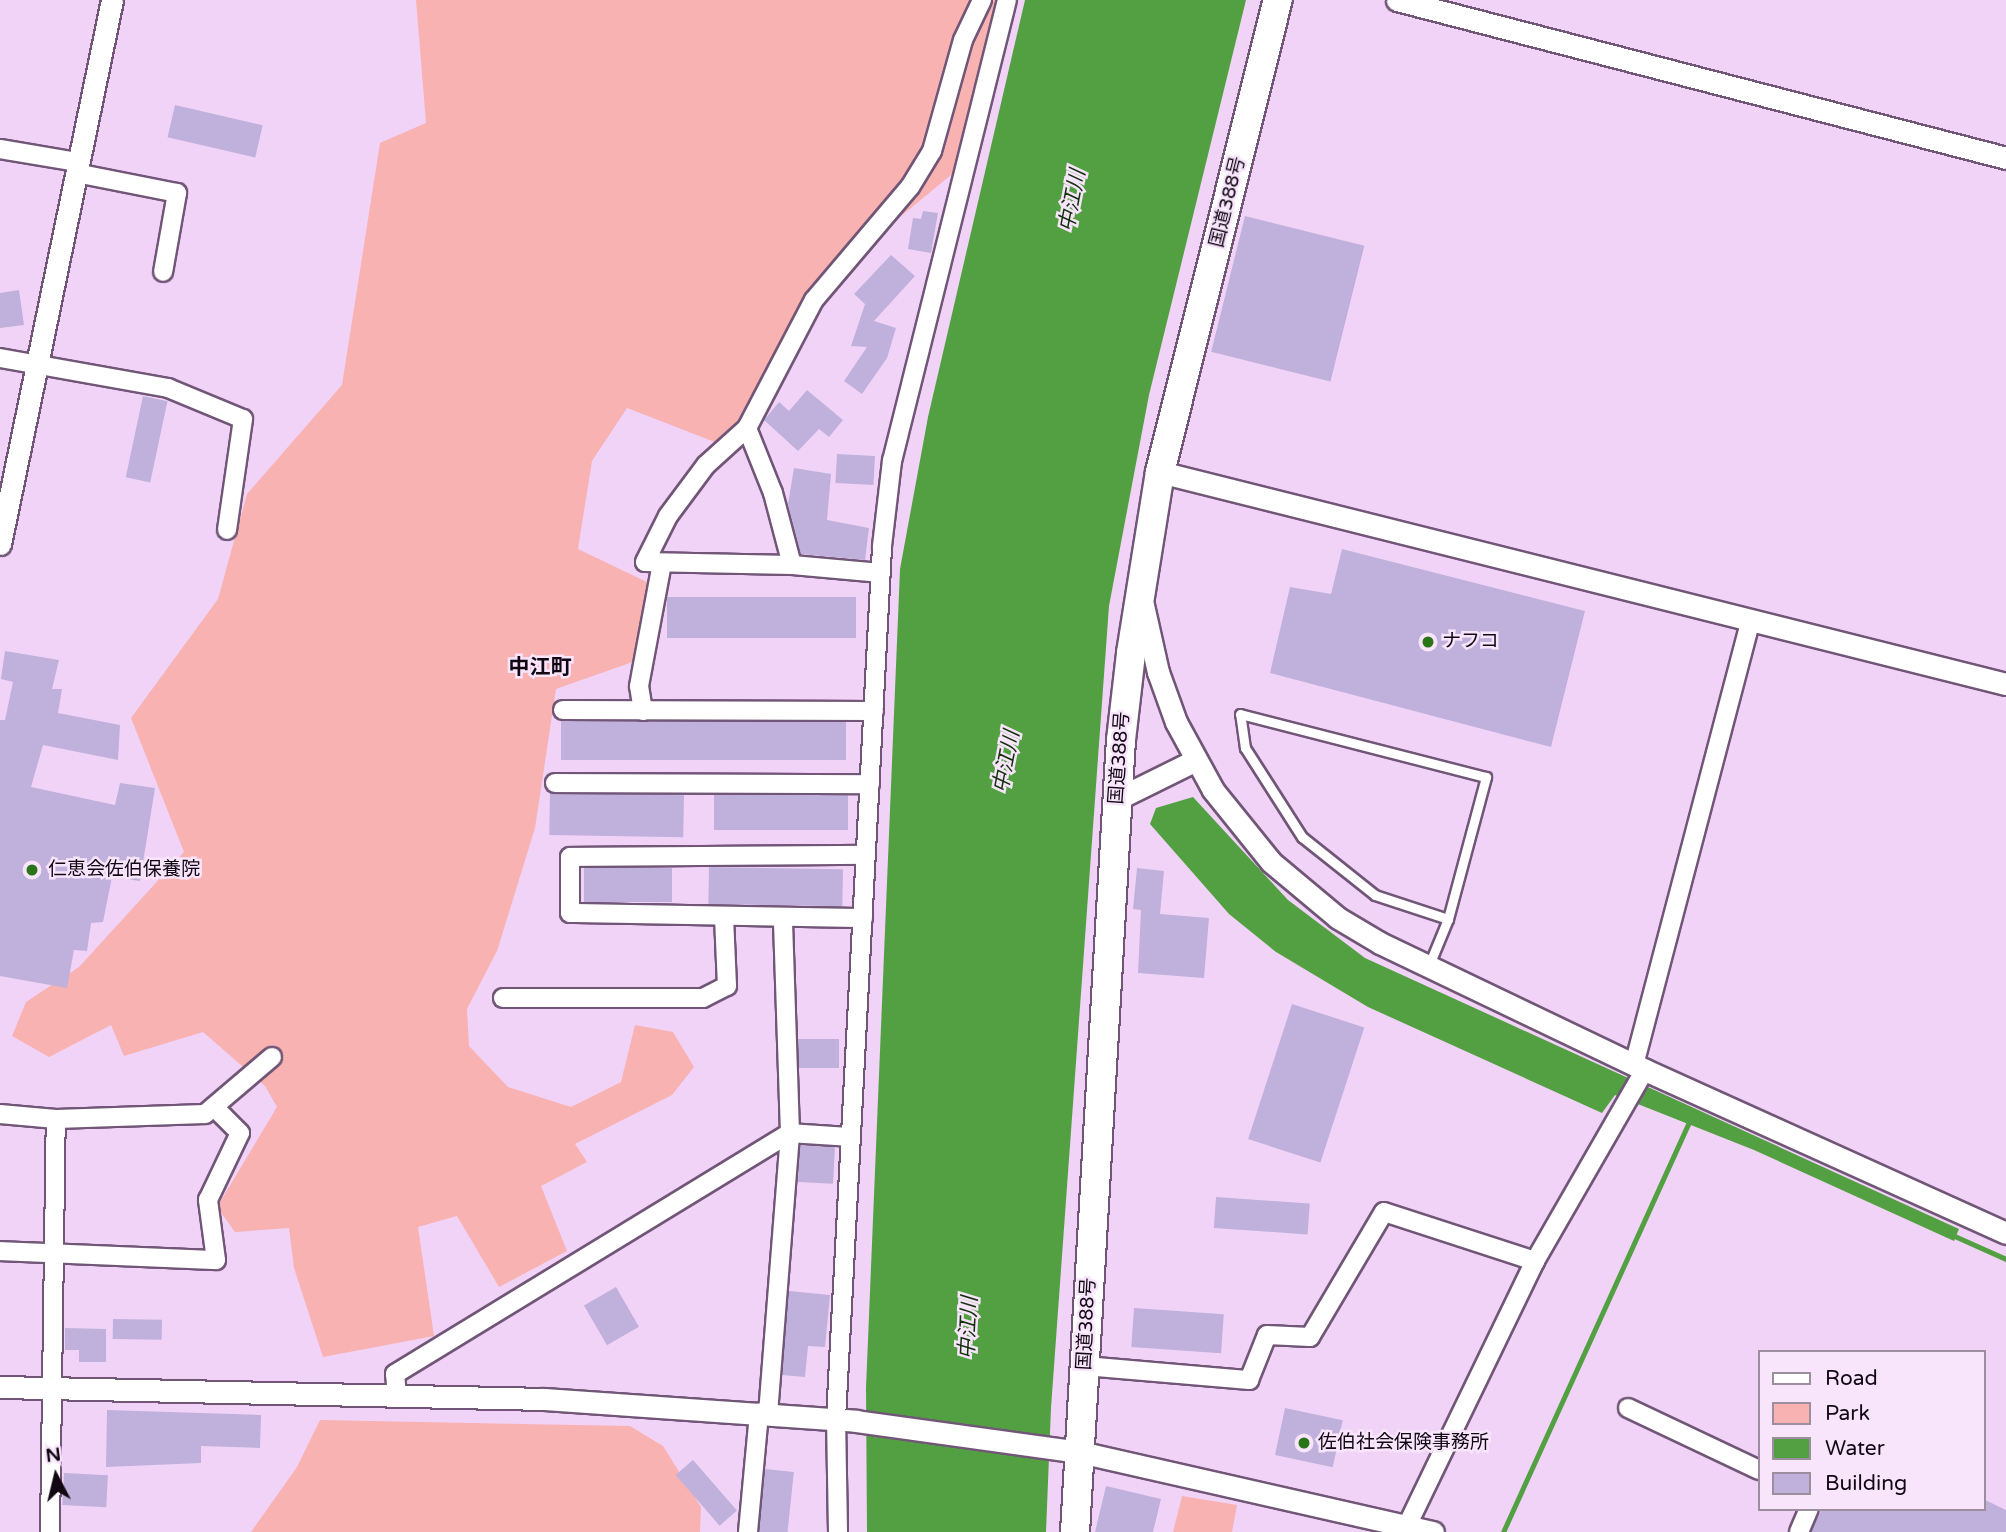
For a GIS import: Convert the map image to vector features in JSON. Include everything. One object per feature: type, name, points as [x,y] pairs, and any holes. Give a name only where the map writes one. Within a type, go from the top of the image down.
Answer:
[{"type":"highway","name":"国道388号","points":[[1075,1532],[1072,1451],[1085,1366],[1117,799],[1140,591],[1160,472],[1278,0]]},
{"type":"street","points":[[0,544],[112,0]]},
{"type":"street","points":[[881,573],[792,565],[645,562],[668,516],[706,465],[747,428],[814,300],[910,187],[932,151],[963,40],[982,0]]},
{"type":"street","points":[[838,1532],[846,1420],[851,1137],[881,573],[892,461],[1007,0]]},
{"type":"street","points":[[1397,0],[2006,158]]},
{"type":"street","points":[[0,149],[177,193],[163,272]]},
{"type":"street","points":[[0,358],[168,388],[243,419],[227,530]]},
{"type":"street","points":[[747,428],[773,493],[792,565]]},
{"type":"street","points":[[1160,472],[2006,684]]},
{"type":"street","points":[[643,710],[639,686],[662,563]]},
{"type":"street","points":[[1140,591],[1158,672],[1196,760],[1225,809],[1257,848],[1312,898],[1360,932],[1639,1072],[2006,1233]]},
{"type":"street","points":[[1406,1528],[1535,1261],[1625,1104],[1639,1072],[1751,620]]},
{"type":"street","points":[[563,710],[874,711]]},
{"type":"street","points":[[1117,799],[1196,760]]},
{"type":"street","points":[[555,783],[870,784]]},
{"type":"street","points":[[863,918],[570,913],[570,857],[866,855]]},
{"type":"street","points":[[503,998],[703,998],[727,986],[724,916]]},
{"type":"street","points":[[748,1532],[764,1414],[790,1133],[783,917]]},
{"type":"street","points":[[0,1114],[56,1119],[205,1114],[272,1057]]},
{"type":"street","points":[[0,1251],[216,1260],[208,1199],[240,1133],[214,1107]]},
{"type":"street","points":[[50,1532],[56,1119]]},
{"type":"street","points":[[397,1396],[395,1374],[790,1133],[851,1137]]},
{"type":"street","points":[[1085,1366],[1249,1380],[1267,1335],[1310,1337],[1384,1212],[1535,1261]]},
{"type":"street","points":[[0,1387],[544,1399],[846,1420],[1072,1451],[1433,1532]]},
{"type":"street","points":[[1628,1408],[1758,1471]]},
{"type":"street","points":[[1800,1532],[1808,1511]]},
{"type":"lane","points":[[1429,965],[1448,919],[1486,777],[1240,714],[1245,748],[1302,837],[1375,894],[1448,919]]},
{"type":"green space","points":[[416,0],[997,0],[957,170],[808,293],[725,446],[627,408],[592,461],[578,549],[653,585],[641,659],[556,689],[535,828],[497,951],[467,1009],[469,1046],[508,1087],[571,1107],[621,1082],[635,1025],[673,1032],[694,1067],[672,1095],[575,1144],[587,1162],[541,1186],[567,1251],[499,1287],[457,1216],[418,1227],[434,1336],[323,1357],[294,1268],[289,1228],[235,1232],[217,1207],[277,1107],[265,1086],[203,1032],[124,1056],[111,1025],[49,1057],[12,1036],[26,1002],[79,967],[184,852],[131,718],[218,599],[247,494],[342,385],[380,143],[426,123]]},
{"type":"green space","points":[[320,1420],[630,1426],[663,1446],[701,1507],[700,1532],[251,1532],[297,1467]]},
{"type":"green space","points":[[1182,1496],[1237,1505],[1232,1532],[1173,1532]]},
{"type":"water","name":"中江川","points":[[1025,0],[1246,0],[1149,395],[1109,606],[1051,1408],[1046,1532],[867,1532],[866,1388],[900,569],[928,417]]},
{"type":"water","points":[[1193,797],[1288,900],[1365,958],[1959,1229],[1954,1241],[1754,1150],[1615,1095],[1602,1113],[1368,1007],[1276,952],[1229,914],[1150,824],[1156,808]]},
{"type":"building","points":[[175,105],[263,125],[255,157],[168,137]]},
{"type":"building","points":[[923,211],[938,213],[931,253],[908,249],[913,218],[921,219]]},
{"type":"building","points":[[1245,216],[1364,246],[1330,382],[1211,352]]},
{"type":"building","points":[[891,255],[915,276],[874,321],[896,328],[887,358],[862,394],[844,381],[867,347],[851,346],[865,304],[854,294]]},
{"type":"building","points":[[19,290],[24,325],[0,328],[0,293]]},
{"type":"building","points":[[807,390],[843,420],[829,437],[819,429],[798,451],[764,420],[779,402],[789,411]]},
{"type":"building","points":[[143,396],[167,401],[150,482],[126,477]]},
{"type":"building","points":[[837,454],[875,456],[873,485],[835,483]]},
{"type":"building","points":[[794,468],[831,474],[827,520],[869,528],[865,560],[801,554],[788,504]]},
{"type":"building","name":"ナフコ","points":[[1342,549],[1585,611],[1551,747],[1270,673],[1290,587],[1331,594]]},
{"type":"building","points":[[667,597],[856,597],[856,638],[667,638]]},
{"type":"building","points":[[5,651],[59,660],[52,689],[62,689],[58,713],[120,725],[118,760],[43,745],[31,787],[115,805],[120,783],[155,788],[140,881],[112,877],[103,922],[91,923],[87,951],[74,950],[67,988],[0,976],[0,720],[5,720],[13,682],[1,679]]},
{"type":"building","points":[[561,721],[846,721],[846,760],[561,760]]},
{"type":"building","points":[[550,793],[684,795],[683,837],[549,835]]},
{"type":"building","points":[[714,795],[848,795],[848,830],[714,830]]},
{"type":"building","points":[[709,867],[843,869],[842,906],[708,904]]},
{"type":"building","points":[[584,868],[672,868],[672,902],[584,902]]},
{"type":"building","points":[[1137,868],[1164,871],[1160,914],[1209,918],[1204,978],[1138,973],[1141,910],[1133,909]]},
{"type":"building","points":[[1292,1004],[1364,1027],[1320,1163],[1248,1139]]},
{"type":"building","points":[[798,1039],[839,1039],[839,1068],[798,1068]]},
{"type":"building","points":[[800,1145],[835,1147],[833,1184],[798,1182]]},
{"type":"building","points":[[1216,1197],[1310,1204],[1308,1234],[1214,1228]]},
{"type":"building","points":[[616,1287],[639,1327],[607,1345],[584,1306]]},
{"type":"building","points":[[789,1291],[830,1295],[825,1347],[808,1346],[805,1377],[782,1375]]},
{"type":"building","points":[[1134,1308],[1224,1314],[1221,1353],[1131,1347]]},
{"type":"building","points":[[113,1319],[162,1320],[162,1340],[113,1339]]},
{"type":"building","points":[[65,1328],[106,1329],[106,1362],[79,1362],[79,1350],[65,1350]]},
{"type":"building","points":[[1285,1408],[1343,1420],[1333,1467],[1275,1455]]},
{"type":"building","points":[[107,1410],[261,1415],[260,1448],[201,1446],[201,1463],[106,1467]]},
{"type":"building","points":[[693,1460],[737,1511],[720,1526],[676,1475]]},
{"type":"building","points":[[765,1469],[794,1472],[788,1532],[758,1532]]},
{"type":"building","points":[[64,1473],[108,1475],[106,1507],[62,1505]]},
{"type":"building","points":[[1106,1486],[1161,1499],[1153,1532],[1095,1532]]},
{"type":"building","points":[[1985,1500],[2006,1510],[2006,1532],[1811,1532],[1821,1511],[1985,1511]]},
{"type":"waterway","points":[[1503,1532],[1691,1118]]},
{"type":"waterway","points":[[1950,1234],[2006,1259]]},
{"type":"place","name":"ナフコ","points":[[1428,642]]},
{"type":"place","name":"仁恵会佐伯保養院","points":[[32,870]]},
{"type":"place","name":"佐伯社会保険事務所","points":[[1304,1443]]},
{"type":"district","name":"中江町","points":[[540,668]]}]
